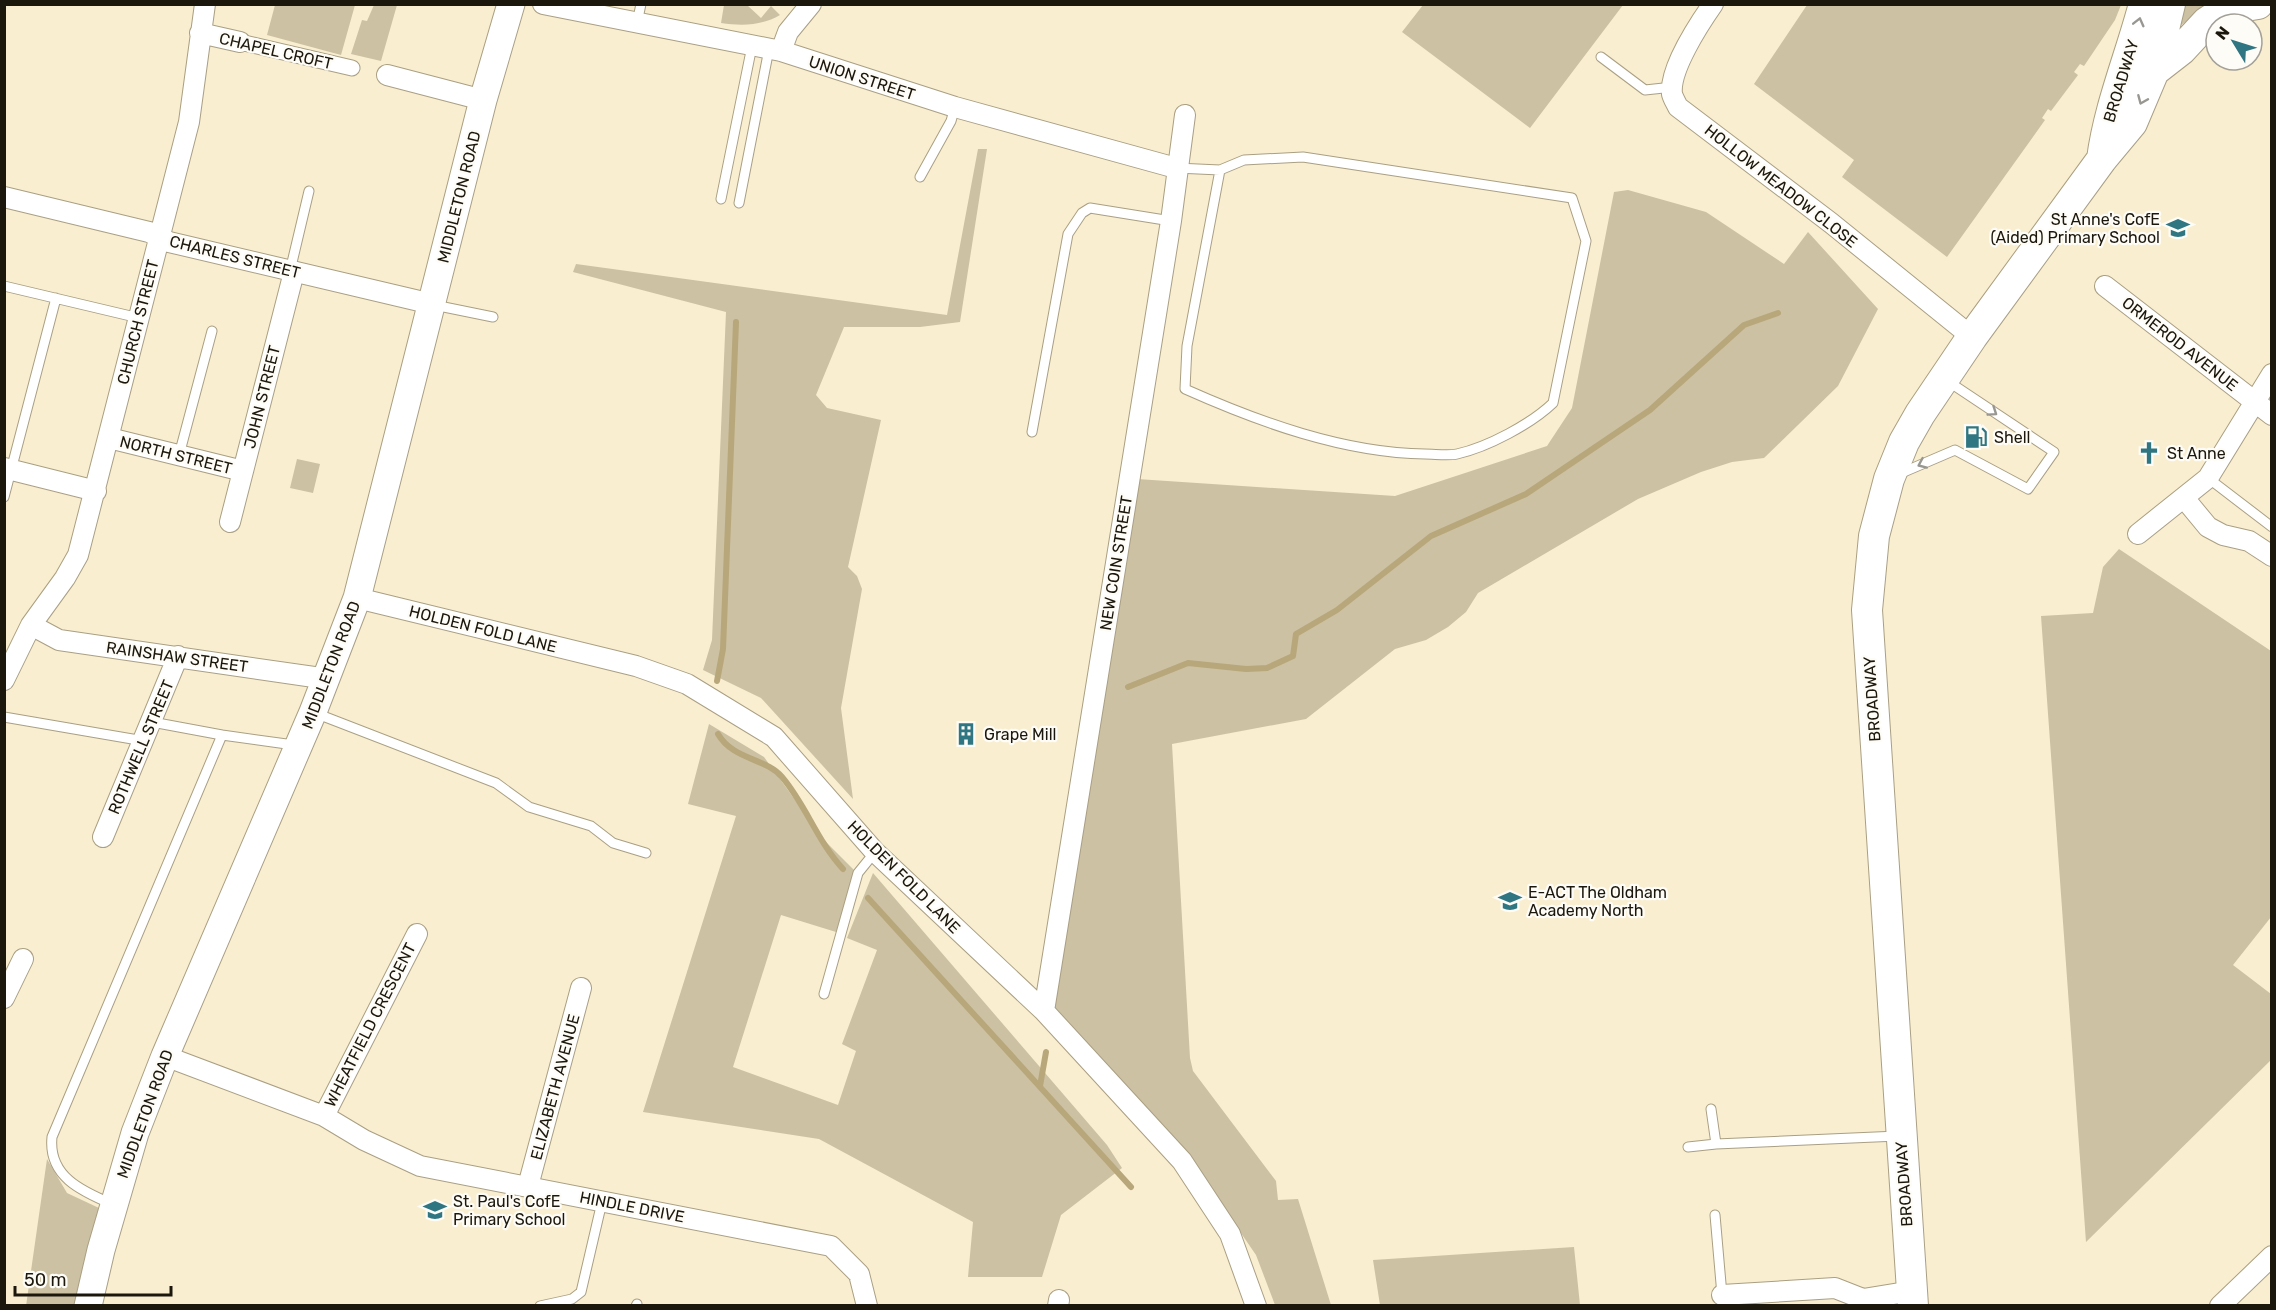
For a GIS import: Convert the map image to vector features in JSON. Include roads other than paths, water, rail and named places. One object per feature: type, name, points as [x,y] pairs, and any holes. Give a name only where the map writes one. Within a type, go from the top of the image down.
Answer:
[{"type":"main road","name":"MIDDLETON ROAD","points":[[88,1305],[135,1133],[165,1056],[326,681],[357,598],[483,100],[511,4]]},
{"type":"main road","name":"BROADWAY","points":[[2102,159],[2108,119],[2132,49],[2144,4]]},
{"type":"main road","name":"BROADWAY","points":[[1913,1298],[1900,1136],[1867,610],[1874,536],[1889,479],[1920,414],[1972,337],[2102,159],[2132,123],[2154,71],[2170,4]]},
{"type":"main road","points":[[2154,71],[2181,50],[2207,22],[2227,9],[2258,4]]},
{"type":"street","name":"CHURCH STREET","points":[[4,680],[31,625],[65,578],[78,555],[189,122],[205,4]]},
{"type":"street","name":"UNION STREET","points":[[543,4],[639,14],[767,49],[956,108],[1176,168]]},
{"type":"street","points":[[767,49],[788,32],[811,4]]},
{"type":"street","points":[[1673,87],[1673,79],[1698,27],[1713,4]]},
{"type":"street","name":"CHAPEL CROFT","points":[[200,33],[352,68]]},
{"type":"street","points":[[387,75],[483,100]]},
{"type":"street","name":"HOLLOW MEADOW CLOSE","points":[[1673,87],[1672,95],[1678,107],[1831,223],[1972,337]]},
{"type":"street","name":"NEW COIN STREET","points":[[1044,1011],[1171,221],[1176,168],[1185,115]]},
{"type":"street","name":"CHARLES STREET","points":[[4,197],[149,232],[170,242],[432,304]]},
{"type":"street","name":"JOHN STREET","points":[[230,522],[292,272]]},
{"type":"street","name":"ORMEROD AVENUE","points":[[2105,286],[2271,415]]},
{"type":"street","points":[[2138,534],[2208,478],[2271,374]]},
{"type":"street","name":"NORTH STREET","points":[[109,438],[243,471]]},
{"type":"street","points":[[8,469],[96,491]]},
{"type":"street","points":[[2184,498],[2208,527],[2249,541],[2271,556]]},
{"type":"street","name":"HOLDEN FOLD LANE","points":[[357,598],[636,666],[687,684],[774,737],[875,852],[1044,1011],[1182,1161],[1230,1234],[1256,1305]]},
{"type":"street","name":"RAINSHAW STREET","points":[[31,625],[59,640],[178,656],[314,677],[326,681]]},
{"type":"street","name":"ROTHWELL STREET","points":[[103,837],[178,656]]},
{"type":"street","name":"WHEATFIELD CRESCENT","points":[[324,1116],[417,934]]},
{"type":"street","points":[[4,998],[23,959]]},
{"type":"street","name":"ELIZABETH AVENUE","points":[[528,1186],[581,988]]},
{"type":"street","name":"HINDLE DRIVE","points":[[165,1056],[324,1116],[364,1140],[420,1166],[831,1246],[858,1274],[867,1305]]},
{"type":"street","points":[[2220,1305],[2271,1256]]},
{"type":"street","points":[[1722,1295],[1752,1300],[1835,1288],[1863,1299],[1913,1298]]},
{"type":"lane","points":[[721,199],[767,49]]},
{"type":"lane","points":[[739,203],[767,49]]},
{"type":"lane","points":[[1601,57],[1646,90],[1673,87]]},
{"type":"lane","points":[[920,177],[956,108]]},
{"type":"lane","points":[[1176,168],[1220,170],[1244,160],[1303,157],[1572,198],[1586,241],[1553,403],[1540,416],[1500,437],[1456,454],[1386,453],[1252,419],[1185,389],[1187,346],[1220,170]]},
{"type":"lane","points":[[292,272],[309,190]]},
{"type":"lane","points":[[1032,432],[1068,234],[1082,213],[1090,208],[1171,221]]},
{"type":"lane","points":[[4,286],[139,318]]},
{"type":"lane","points":[[4,497],[8,469],[56,298]]},
{"type":"lane","points":[[432,304],[493,317]]},
{"type":"lane","points":[[179,455],[212,331]]},
{"type":"lane","points":[[1889,479],[1955,450],[2028,489],[2054,452],[1944,379]]},
{"type":"lane","points":[[2208,478],[2271,527]]},
{"type":"lane","points":[[313,712],[496,783],[529,807],[591,826],[613,843],[646,854]]},
{"type":"lane","points":[[4,717],[144,741]]},
{"type":"lane","points":[[152,722],[299,746]]},
{"type":"lane","points":[[114,1204],[81,1191],[58,1171],[51,1147],[52,1137],[222,735]]},
{"type":"lane","points":[[824,994],[858,873],[875,852]]},
{"type":"lane","points":[[1711,1109],[1716,1144]]},
{"type":"lane","points":[[1688,1147],[1900,1136]]},
{"type":"lane","points":[[546,1305],[572,1299],[581,1292],[602,1202]]},
{"type":"lane","points":[[1715,1215],[1722,1295]]},
{"type":"waterway","points":[[1128,687],[1188,663],[1246,669],[1267,668],[1293,656],[1296,634],[1337,610],[1431,536],[1526,494],[1650,410],[1744,325],[1778,313]]},
{"type":"waterway","points":[[717,681],[723,649],[736,322]]},
{"type":"waterway","points":[[718,734],[732,749],[767,766],[782,777],[798,799],[826,847],[843,869]]},
{"type":"waterway","points":[[868,898],[1131,1187]]},
{"type":"waterway","points":[[1040,1086],[1046,1052]]},
{"type":"place","name":"St Anne's CofE (Aided) Primary School","points":[[2178,228]]},
{"type":"place","name":"Shell","points":[[1976,437]]},
{"type":"place","name":"St Anne","points":[[2149,453]]},
{"type":"place","name":"Grape Mill","points":[[966,734]]},
{"type":"place","name":"E-ACT The Oldham Academy North","points":[[1510,901]]},
{"type":"place","name":"St. Paul's CofE Primary School","points":[[435,1210]]}]
